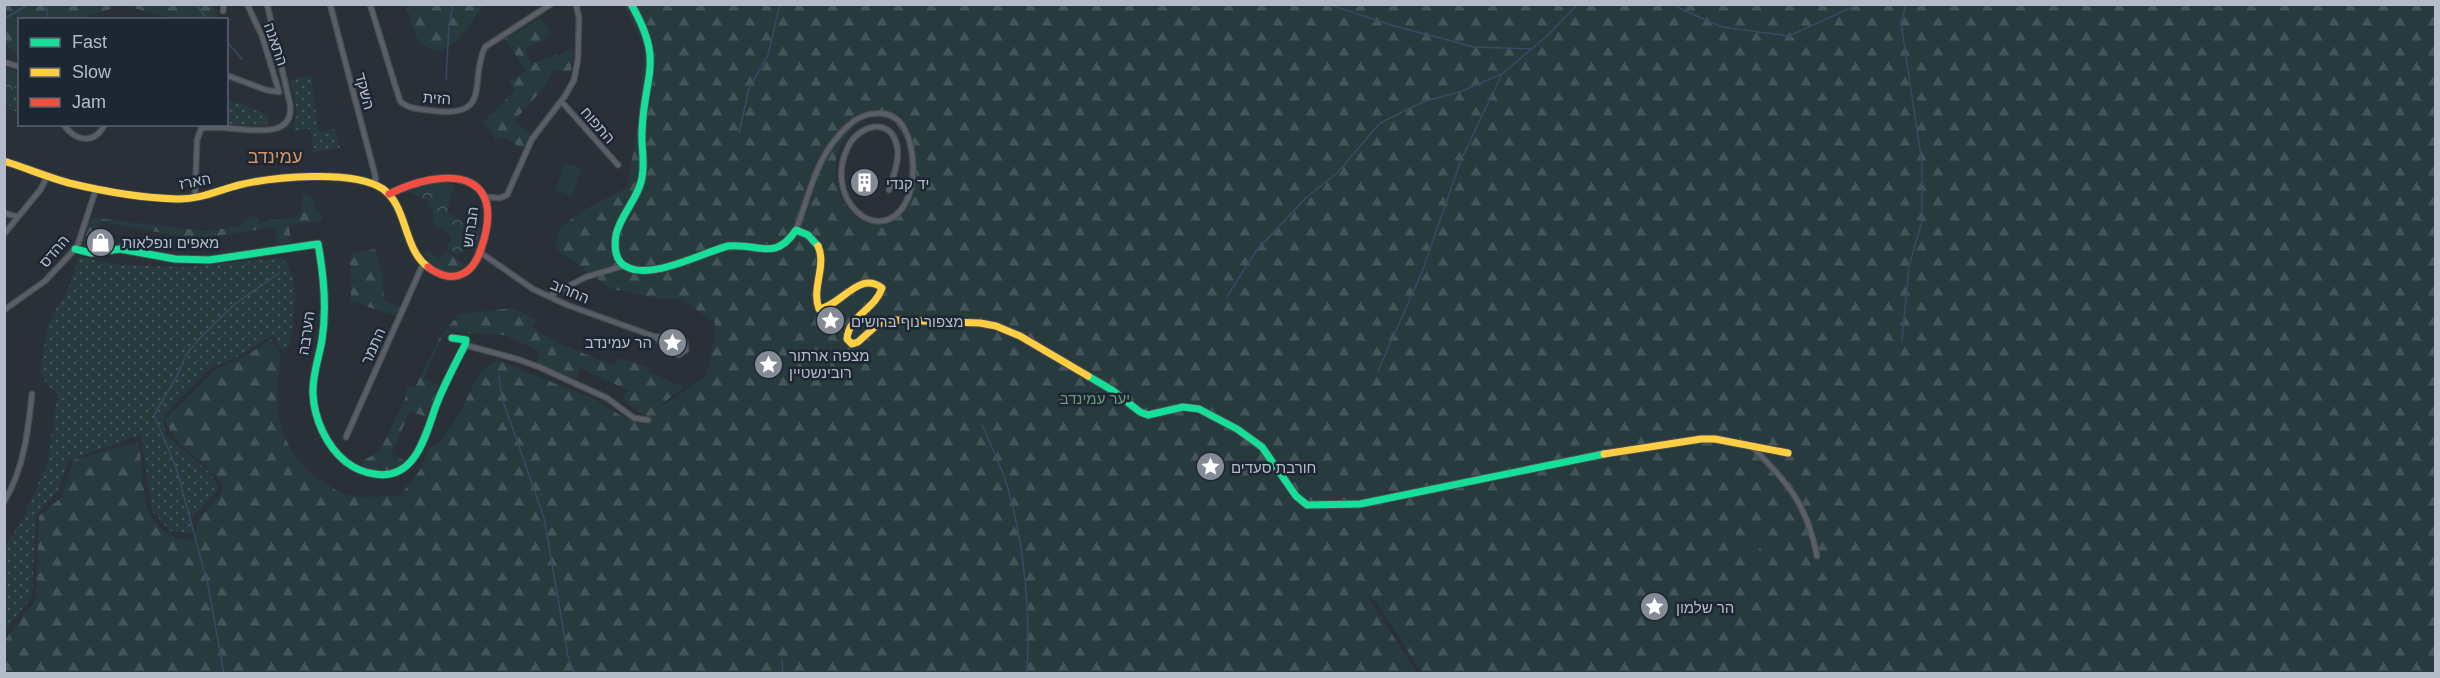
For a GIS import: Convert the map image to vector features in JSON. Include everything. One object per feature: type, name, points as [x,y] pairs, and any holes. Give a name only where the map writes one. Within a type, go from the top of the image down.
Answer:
[{"type":"street","points":[[223,11],[224,4]]},
{"type":"street","name":"התאנה","points":[[247,4],[262,36],[279,92]]},
{"type":"street","points":[[195,197],[197,140],[201,129],[213,126],[253,130],[279,128],[288,122],[291,116],[267,4]]},
{"type":"street","name":"השקד","points":[[330,4],[376,184]]},
{"type":"street","name":"הזית","points":[[370,4],[400,101],[412,108],[448,112],[461,110],[473,102],[477,93],[485,46],[550,4]]},
{"type":"street","points":[[486,197],[500,198],[507,195],[529,144],[571,86],[577,67],[579,18],[576,4]]},
{"type":"street","points":[[632,4],[649,40],[653,69],[642,129],[641,184],[621,218],[616,232],[616,255],[623,266],[632,270],[651,269],[735,245],[765,251],[775,250],[789,241],[796,230],[814,173],[826,152],[848,126],[861,116],[871,113],[884,114],[896,119],[903,126],[910,151],[912,187],[901,210],[888,218],[879,220],[862,217],[852,207],[841,189],[840,175],[850,142],[859,133],[874,126],[880,126],[891,133],[897,148],[897,158],[889,190]]},
{"type":"street","points":[[228,76],[266,90],[288,94]]},
{"type":"street","name":"התפוח","points":[[561,101],[618,165]]},
{"type":"street","points":[[64,126],[72,136],[83,139],[94,137],[103,126]]},
{"type":"street","name":"הארז","points":[[4,161],[47,176],[96,189],[170,199],[195,197],[241,184],[275,179],[333,177],[376,184],[389,194]]},
{"type":"street","points":[[4,234],[41,189],[47,176]]},
{"type":"street","name":"הברוש","points":[[389,194],[421,180],[446,177],[472,184],[486,197],[487,207],[481,253],[464,274],[457,277],[432,271],[423,264]]},
{"type":"street","name":"ההדס","points":[[4,310],[45,281],[75,249],[89,215],[96,189]]},
{"type":"street","points":[[389,194],[423,264]]},
{"type":"street","points":[[4,213],[18,217]]},
{"type":"street","points":[[796,230],[808,235],[820,248],[821,266],[816,302],[819,309],[829,307],[861,284],[871,281],[878,283],[882,288],[879,297],[851,323],[847,331],[847,339],[852,344],[858,342],[878,324],[894,320],[980,322],[996,326],[1020,336],[1112,390],[1140,412],[1148,415],[1161,414],[1183,406],[1199,409],[1237,429],[1262,447],[1296,496],[1307,505],[1360,504],[1557,463],[1701,439],[1715,439],[1788,453]]},
{"type":"street","name":"הערבה","points":[[75,249],[87,253],[121,249],[175,259],[198,260],[318,244],[323,273],[324,315],[322,340],[314,373],[315,408],[326,436],[341,457],[353,467],[376,475],[396,474],[411,462],[465,345]]},
{"type":"street","name":"החרוב","points":[[481,253],[524,283],[549,296],[656,338],[671,354],[679,355],[686,350],[685,342],[679,336],[656,338]]},
{"type":"street","name":"התמר","points":[[346,437],[423,264]]},
{"type":"street","points":[[549,296],[586,277],[623,266]]},
{"type":"street","points":[[453,338],[463,338],[466,340],[465,345],[517,359],[539,368],[607,398],[634,418],[648,420]]},
{"type":"street","points":[[4,502],[22,459],[32,394]]},
{"type":"street","points":[[1750,445],[1788,485],[1811,527],[1817,556]]},
{"type":"green space","points":[[406,4],[484,5],[458,40],[442,51],[425,46],[416,36]]},
{"type":"green space","points":[[4,5],[123,5],[81,18],[18,18],[18,55],[5,45]]},
{"type":"green space","points":[[123,5],[213,5],[219,18],[170,18]]},
{"type":"green space","name":"יער עמינדב","points":[[624,5],[2435,5],[2435,673],[1422,673],[1376,602],[1364,591],[1417,673],[5,674],[5,640],[36,600],[39,516],[62,497],[73,460],[139,442],[145,497],[152,518],[174,537],[194,539],[198,520],[220,495],[223,487],[209,469],[176,438],[165,419],[216,369],[246,356],[271,339],[281,355],[277,391],[278,409],[287,442],[296,457],[323,482],[349,495],[359,497],[399,497],[420,470],[429,449],[440,442],[457,418],[480,372],[497,360],[594,399],[628,420],[645,420],[646,416],[623,401],[627,392],[634,393],[581,368],[576,379],[537,363],[539,351],[503,335],[463,333],[454,329],[442,337],[424,379],[439,385],[426,417],[410,411],[391,455],[406,461],[396,469],[386,471],[362,467],[364,460],[380,451],[405,399],[408,385],[415,388],[438,340],[459,314],[512,308],[537,320],[532,327],[556,342],[615,366],[618,357],[647,367],[648,372],[684,387],[662,404],[668,403],[706,376],[715,338],[715,323],[681,299],[662,299],[612,289],[555,248],[560,227],[591,206],[627,188],[638,124],[644,46]],"holes":[[[871,117],[893,122],[905,139],[907,151],[908,178],[903,202],[898,213],[886,224],[869,224],[855,216],[846,206],[836,181],[835,168],[842,144],[849,133]]]},
{"type":"green space","points":[[541,18],[551,35],[525,49],[531,64],[573,49],[571,72],[553,70],[546,85],[514,121],[532,135],[523,149],[503,137],[495,140],[491,130],[482,123],[515,90],[508,82],[526,71],[505,39]]},
{"type":"green space","points":[[4,68],[18,73],[5,113]]},
{"type":"green space","points":[[311,75],[319,132],[335,129],[340,148],[314,152],[310,129],[293,131],[297,114],[291,80]]},
{"type":"green space","points":[[18,76],[18,112],[8,109]]},
{"type":"green space","points":[[228,99],[268,115],[267,126],[228,124]]},
{"type":"green space","points":[[565,163],[582,169],[572,196],[555,190]]},
{"type":"green space","points":[[430,182],[454,184],[447,213],[472,230],[476,226],[480,227],[479,254],[468,245],[459,255],[446,247],[452,236],[433,224],[433,208],[428,207],[428,200],[406,191]]},
{"type":"green space","points":[[303,192],[313,198],[315,209],[322,216],[323,221],[289,225],[291,242],[277,245],[275,227],[196,239],[102,222],[95,232],[91,248],[82,246],[91,219],[204,231],[237,227],[250,217],[257,216],[260,222],[301,216]]},
{"type":"green space","points":[[375,249],[383,276],[384,300],[401,308],[398,317],[351,301],[350,254]]},
{"type":"green space","points":[[428,250],[439,259],[445,252],[465,265],[456,273],[445,271],[432,263],[422,252]]},
{"type":"green space","points":[[79,257],[121,265],[186,267],[282,258],[292,277],[294,288],[295,300],[290,346],[281,350],[273,334],[242,355],[209,369],[164,415],[165,434],[211,474],[218,486],[215,495],[192,517],[193,534],[170,531],[152,511],[141,435],[69,460],[58,491],[36,515],[32,596],[5,632],[5,546],[23,519],[47,463],[58,393],[48,386],[40,371],[47,330],[54,312],[67,292]]},
{"type":"green space","points":[[1735,535],[1762,542],[1757,554],[1732,549]]},
{"type":"waterway","points":[[4,19],[29,4]]},
{"type":"waterway","points":[[46,4],[48,18]]},
{"type":"waterway","points":[[196,4],[206,18]]},
{"type":"waterway","points":[[446,80],[449,25],[453,4]]},
{"type":"waterway","points":[[739,133],[749,88],[768,55],[780,4]]},
{"type":"waterway","points":[[1327,4],[1391,25],[1474,47],[1530,49]]},
{"type":"waterway","points":[[1228,295],[1256,251],[1306,198],[1338,172],[1380,123],[1423,102],[1462,91],[1502,74],[1548,35],[1578,4]]},
{"type":"waterway","points":[[1676,4],[1679,8],[1722,27],[1789,36],[1859,4]]},
{"type":"waterway","points":[[1902,341],[1909,266],[1922,221],[1922,163],[1901,23],[1906,4]]},
{"type":"waterway","points":[[228,43],[242,59]]},
{"type":"waterway","points":[[1378,371],[1422,272],[1461,160],[1501,76]]},
{"type":"waterway","points":[[224,674],[208,585],[176,467],[154,415],[177,376],[186,355],[200,338],[235,304],[279,273]]},
{"type":"waterway","points":[[499,376],[502,398],[544,518],[568,656],[575,674]]},
{"type":"waterway","points":[[982,425],[1006,481],[1019,534],[1027,604],[1027,674]]},
{"type":"waterway","points":[[782,661],[783,674]]},
{"type":"traffic: fast","points":[[631,4],[647,41],[650,68],[643,112],[642,176],[636,196],[621,221],[616,235],[615,249],[620,262],[637,270],[663,268],[728,246],[766,249],[781,246],[796,230],[808,235],[818,246]]},
{"type":"traffic: fast","points":[[75,249],[91,253],[120,249],[175,259],[209,260],[318,244],[325,304],[324,328],[313,387],[314,403],[322,431],[333,448],[346,462],[367,473],[389,474],[401,470],[418,452],[443,388],[465,345],[466,340],[452,338]]},
{"type":"traffic: fast","points":[[1088,376],[1112,390],[1140,412],[1148,415],[1183,407],[1199,409],[1237,429],[1262,447],[1296,496],[1307,505],[1360,504],[1604,454]]},
{"type":"traffic: slow","points":[[4,161],[69,183],[123,194],[164,198],[193,198],[239,185],[292,177],[334,177],[370,183],[383,189],[391,197],[402,217],[414,250],[428,267]]},
{"type":"traffic: slow","points":[[818,246],[821,261],[817,293],[819,309],[866,283],[882,288],[879,296],[852,324],[847,339],[852,344],[858,342],[878,324],[894,320],[980,323],[996,326],[1020,336],[1088,376]]},
{"type":"traffic: slow","points":[[1604,454],[1701,439],[1715,439],[1788,453]]},
{"type":"traffic: jam","points":[[389,194],[410,185],[450,178],[466,181],[479,189],[486,202],[487,222],[481,249],[472,267],[458,276],[440,274],[428,267]]},
{"type":"place","name":"יד קנדי","points":[[865,183]]},
{"type":"place","name":"מאפים ונפלאות","points":[[101,242]]},
{"type":"place","name":"מצפור נוף ברושים","points":[[830,321]]},
{"type":"place","name":"הר עמינדב","points":[[673,342]]},
{"type":"place","name":"מצפה ארתור רובינשטיין","points":[[768,364]]},
{"type":"place","name":"חורבת סעדים","points":[[1210,467]]},
{"type":"place","name":"הר שלמון","points":[[1655,607]]},
{"type":"district","name":"עמינדב","points":[[275,157]]}]
